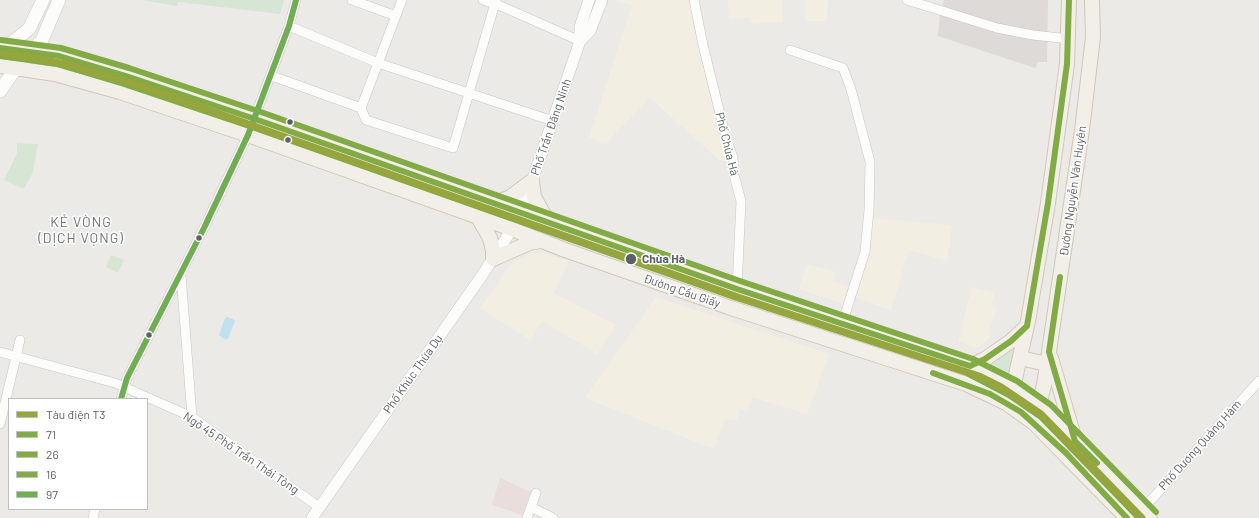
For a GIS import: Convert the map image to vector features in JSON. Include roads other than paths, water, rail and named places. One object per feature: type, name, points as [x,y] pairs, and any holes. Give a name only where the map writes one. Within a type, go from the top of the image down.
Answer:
[{"type":"main road","points":[[2,49],[29,29],[43,0]]},
{"type":"main road","points":[[0,91],[16,68],[42,40],[59,0]]},
{"type":"main road","name":"Đường Nguyễn Văn Huyên","points":[[1013,388],[1027,326],[1049,196],[1069,39],[1069,0]]},
{"type":"main road","name":"Đường Nguyễn Văn Huyên","points":[[1039,405],[1048,358],[1090,64],[1093,37],[1092,0]]},
{"type":"main road","name":"Đường Cầu Giấy","points":[[2,49],[59,56],[126,76],[254,119],[737,289],[970,366],[1013,388],[1039,405],[1146,514]]},
{"type":"main road","name":"Đường Cầu Giấy","points":[[0,66],[55,74],[120,92],[248,135],[732,308],[966,384],[1006,403],[1030,419],[1127,518]]},
{"type":"main road","points":[[120,92],[126,76]]},
{"type":"main road","points":[[493,203],[509,198],[532,181],[534,196],[548,222]]},
{"type":"main road","points":[[478,217],[490,238],[493,250],[493,259],[529,242],[540,240]]},
{"type":"main road","points":[[970,366],[985,359],[1011,341],[1027,326]]},
{"type":"main road","points":[[875,354],[880,336]]},
{"type":"main road","points":[[1020,358],[1048,358],[1075,441]]},
{"type":"street","points":[[121,398],[123,387],[181,274],[248,135],[290,26],[296,0]]},
{"type":"street","points":[[352,0],[396,16]]},
{"type":"street","points":[[402,0],[361,108],[366,120],[453,148],[496,2]]},
{"type":"street","points":[[483,0],[496,2],[580,41]]},
{"type":"street","name":"Phố Trần Đăng Ninh","points":[[512,229],[532,181],[580,41],[580,27],[589,0]]},
{"type":"street","name":"Phố Trần Đăng Ninh","points":[[580,41],[590,31],[602,0]]},
{"type":"street","points":[[907,0],[998,28],[1033,35],[1069,39]]},
{"type":"street","name":"Phố Chùa Hà","points":[[697,1],[703,45],[725,134],[733,158],[734,175],[741,201],[737,289]]},
{"type":"street","points":[[290,26],[378,63],[468,94],[553,120]]},
{"type":"street","points":[[790,50],[843,68],[851,89],[870,162],[869,210],[865,252],[842,324]]},
{"type":"street","points":[[272,76],[361,108]]},
{"type":"street","name":"Phố Khúc Thừa Dụ","points":[[312,518],[493,259],[512,229]]},
{"type":"street","points":[[181,274],[192,417]]},
{"type":"street","points":[[0,424],[20,340]]},
{"type":"street","name":"Ngõ 45 Phố Trần Thái Tông","points":[[0,352],[116,383],[192,417],[319,507]]},
{"type":"street","name":"Phố Dương Quảng Hàm","points":[[1146,514],[1259,381]]},
{"type":"street","points":[[527,518],[536,493]]},
{"type":"street","points":[[531,507],[552,518]]},
{"type":"water","points":[[227,317],[235,321],[228,339],[225,340],[219,335],[225,318]]},
{"type":"metro line","name":"T3","points":[[0,54],[30,57],[70,65],[141,86],[738,297],[979,376],[1001,387],[1041,414],[1142,518]]},
{"type":"place","name":"Chùa Hà","points":[[631,259]]},
{"type":"district","name":"KẺ VÒNG (DỊCH VỌNG)","points":[[81,230]]}]
